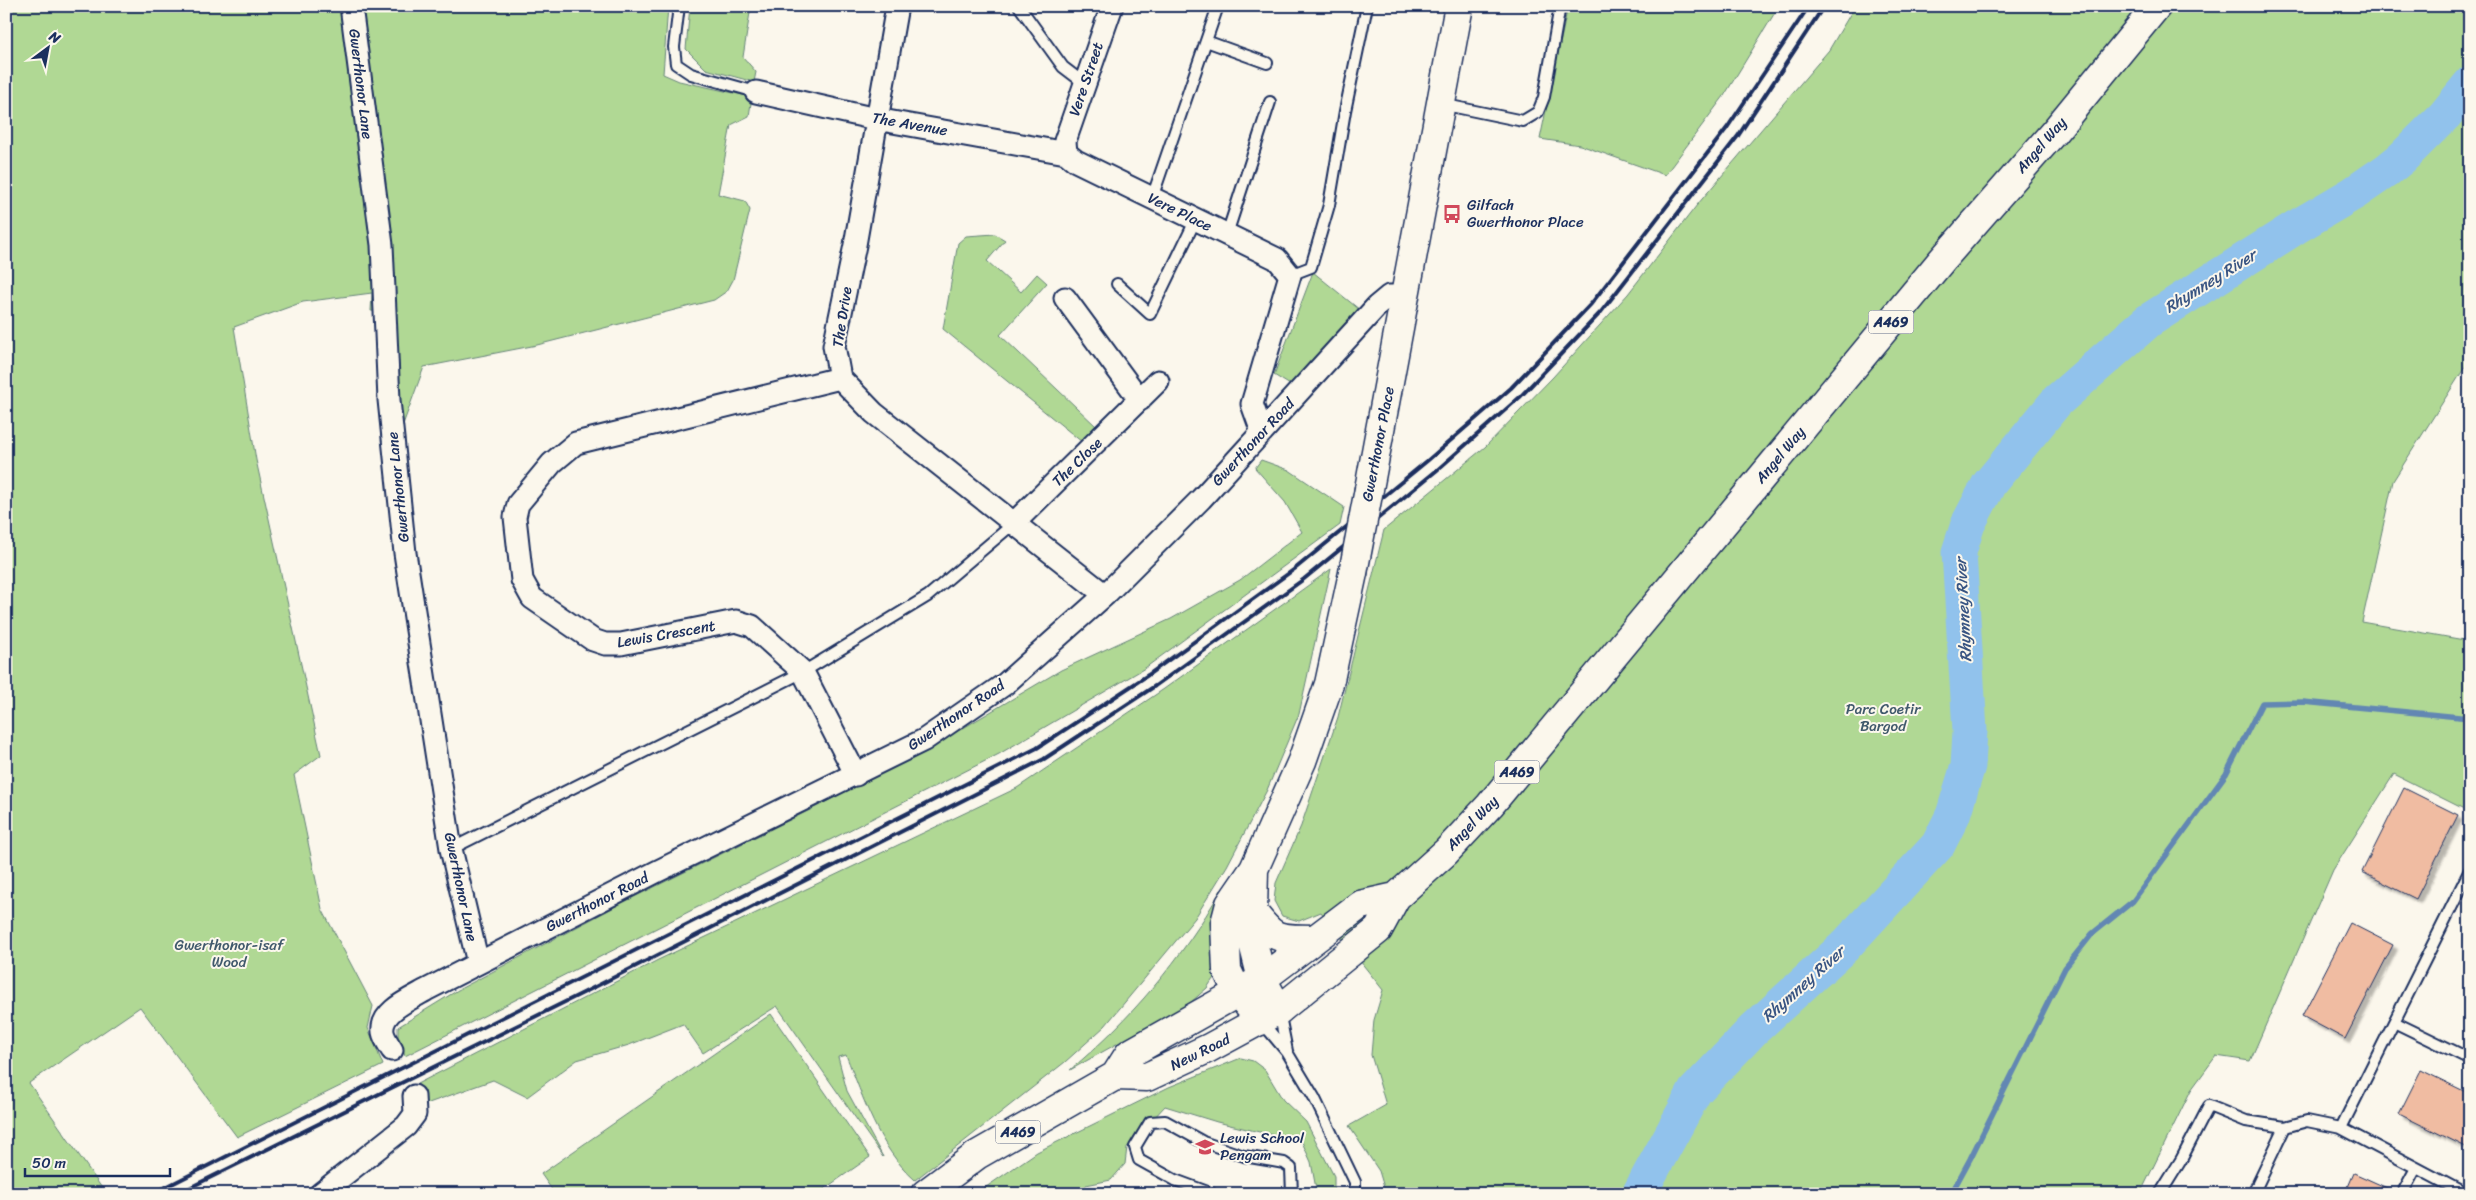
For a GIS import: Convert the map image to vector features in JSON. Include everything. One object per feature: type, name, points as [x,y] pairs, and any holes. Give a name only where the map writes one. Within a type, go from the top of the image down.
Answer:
[{"type":"main road","name":"Gwerthonor Place","points":[[1270,1015],[1238,993],[1227,970],[1224,923],[1230,904],[1254,869],[1302,761],[1329,684],[1353,573],[1459,6]]},
{"type":"main road","name":"Angel Way","points":[[1270,1015],[1378,930],[1396,897],[1446,852],[1490,805],[1942,260],[2054,132],[2157,6]]},
{"type":"main road","name":"Gwerthonor Place","points":[[1254,869],[1253,912],[1248,924],[1270,1015]]},
{"type":"main road","name":"Angel Way","points":[[1262,979],[1360,905],[1396,897]]},
{"type":"main road","points":[[1253,912],[1265,927],[1278,938],[1314,939]]},
{"type":"main road","name":"A469","points":[[925,1194],[977,1155],[1115,1076],[1129,1054],[1262,979]]},
{"type":"main road","name":"New Road","points":[[1115,1076],[1147,1077],[1210,1048],[1270,1015]]},
{"type":"street","name":"Gwerthonor Lane","points":[[351,6],[382,244],[390,400],[405,553],[451,849],[478,963]]},
{"type":"street","name":"The Drive","points":[[840,378],[834,346],[855,245],[897,6]]},
{"type":"street","name":"Vere Street","points":[[1066,153],[1065,141],[1112,6]]},
{"type":"street","name":"The Avenue","points":[[756,92],[876,119],[1066,153]]},
{"type":"street","name":"Vere Place","points":[[1066,153],[1076,162],[1277,258],[1290,275]]},
{"type":"street","points":[[1262,432],[1252,404],[1290,275]]},
{"type":"street","name":"Gwerthonor Road","points":[[392,1050],[383,1033],[384,1023],[392,1011],[426,990],[656,872],[924,740],[1005,684],[1105,595],[1201,498],[1377,306],[1389,296],[1406,296]]},
{"type":"street","points":[[1065,298],[1140,400]]},
{"type":"street","points":[[840,378],[874,413],[1105,595]]},
{"type":"street","name":"Lewis Crescent","points":[[840,378],[576,443],[552,463],[518,504],[515,517],[522,580],[532,598],[593,640],[605,644],[620,644],[736,621],[752,626],[803,672],[856,775]]},
{"type":"street","name":"The Close","points":[[1013,524],[1158,381]]},
{"type":"street","points":[[320,1194],[406,1126],[415,1114],[414,1096]]},
{"type":"lane","points":[[679,6],[674,47],[676,64],[691,74],[756,92]]},
{"type":"lane","points":[[1019,6],[1062,67],[1084,83]]},
{"type":"lane","points":[[1152,198],[1218,6]]},
{"type":"lane","points":[[1290,275],[1311,267],[1329,206],[1345,111],[1368,6]]},
{"type":"lane","points":[[1440,104],[1523,121],[1538,112],[1544,97],[1560,6]]},
{"type":"lane","points":[[1206,41],[1267,63]]},
{"type":"lane","points":[[1227,234],[1270,102]]},
{"type":"lane","points":[[1117,284],[1150,314],[1196,219]]},
{"type":"lane","points":[[451,849],[803,672],[928,596],[1013,524]]},
{"type":"lane","points":[[2341,1128],[2470,870]]},
{"type":"lane","points":[[2459,891],[2470,896]]},
{"type":"lane","points":[[1270,1015],[1287,1052],[1330,1129],[1355,1182],[1355,1194]]},
{"type":"lane","points":[[1270,1015],[1287,1052]]},
{"type":"lane","points":[[2394,1022],[2470,1059]]},
{"type":"lane","points":[[2160,1194],[2181,1160],[2209,1106],[2246,1121],[2285,1127],[2306,1122],[2341,1128],[2466,1194]]},
{"type":"lane","points":[[1213,1194],[1175,1180],[1139,1160],[1135,1147],[1150,1122],[1165,1121],[1203,1142],[1244,1156],[1284,1163],[1291,1168],[1292,1194]]},
{"type":"lane","points":[[2253,1194],[2285,1127]]},
{"type":"lane","points":[[2402,1194],[2416,1168]]},
{"type":"green space","name":"Gwerthonor-isaf Wood","points":[[6,6],[668,6],[663,74],[679,81],[752,97],[749,116],[731,125],[718,194],[745,201],[750,210],[733,280],[727,291],[714,300],[537,345],[424,367],[401,430],[394,312],[371,311],[372,293],[303,302],[234,327],[256,460],[321,755],[294,775],[322,909],[373,1006],[368,1028],[383,1065],[237,1137],[140,1007],[29,1083],[106,1194],[6,1194]]},
{"type":"green space","points":[[690,6],[751,6],[743,57],[756,72],[754,82],[706,69],[686,49]]},
{"type":"green space","points":[[1568,6],[1779,6],[1724,96],[1665,175],[1580,145],[1540,139]]},
{"type":"green space","name":"Parc Coetir Bargod","points":[[1855,6],[2470,6],[2470,359],[2393,481],[2362,622],[2470,641],[2470,812],[2394,774],[2333,870],[2250,1061],[2216,1056],[2191,1090],[2140,1194],[1386,1194],[1379,1171],[1349,1126],[1386,1105],[1371,1055],[1374,1020],[1383,990],[1321,912],[1299,921],[1282,916],[1274,901],[1276,883],[1301,826],[1338,717],[1384,530],[1485,447],[1553,377],[1628,294],[1697,205],[1829,50]]},
{"type":"green space","points":[[995,234],[1005,240],[987,261],[1021,292],[1037,274],[1047,283],[1000,335],[1096,426],[1082,442],[943,329],[958,243],[966,236]]},
{"type":"green space","points":[[1313,272],[1360,310],[1295,388],[1274,375]]},
{"type":"green space","points":[[1261,460],[1289,470],[1344,507],[1340,525],[1145,668],[999,754],[405,1056],[398,1036],[398,1027],[458,990],[622,903],[816,807],[965,727],[1061,670],[1171,619],[1240,580],[1302,532],[1285,502],[1255,468]]},
{"type":"green space","points":[[1331,569],[1299,714],[1267,790],[1227,866],[1195,918],[1105,1026],[1065,1062],[915,1180],[891,1153],[873,1122],[846,1055],[838,1057],[847,1091],[883,1157],[777,1006],[703,1053],[683,1024],[629,1045],[577,1060],[527,1097],[493,1080],[426,1104],[417,1084],[658,960],[1017,788],[1164,689]]},
{"type":"green space","points":[[1221,890],[1213,931],[1215,976],[1207,988],[1190,1003],[1070,1070],[1114,1030],[1154,987],[1190,940]]},
{"type":"green space","points":[[771,1014],[870,1157],[817,1194],[555,1194],[541,1174]]},
{"type":"green space","points":[[1241,1058],[1253,1061],[1265,1070],[1283,1100],[1306,1122],[1334,1176],[1334,1190],[1326,1194],[1317,1194],[1311,1162],[1302,1142],[1217,1122],[1165,1106],[1127,1147],[1125,1164],[1111,1180],[1086,1185],[1081,1194],[976,1194],[1037,1152],[1169,1087]]},
{"type":"building","points":[[2404,788],[2458,815],[2416,899],[2362,872]]},
{"type":"building","points":[[2350,923],[2393,945],[2345,1039],[2302,1016]]},
{"type":"building","points":[[2421,1070],[2470,1094],[2470,1149],[2399,1114]]},
{"type":"building","points":[[2354,1173],[2396,1192],[2395,1194],[2345,1194]]},
{"type":"waterway","name":"Rhymney River","points":[[1639,1194],[1695,1091],[1753,1030],[1845,946],[1938,845],[1953,815],[1968,766],[1970,731],[1959,552],[1968,524],[1989,484],[2057,401],[2148,321],[2296,227],[2354,193],[2386,171],[2402,158],[2445,115],[2470,84]]},
{"type":"waterway","points":[[1951,1194],[2065,968],[2092,934],[2133,901],[2226,774],[2262,703],[2303,702],[2470,718]]},
{"type":"railway","points":[[152,1194],[1037,748],[1148,675],[1296,568],[1427,461],[1511,388],[1591,304],[1727,128],[1809,6]]},
{"type":"railway","points":[[177,1194],[585,992],[1044,759],[1155,686],[1304,579],[1436,471],[1520,397],[1601,312],[1738,136],[1824,6]]},
{"type":"place","name":"Gilfach Gwerthonor Place","points":[[1452,214]]},
{"type":"place","name":"Lewis School Pengam","points":[[1205,1147]]}]
